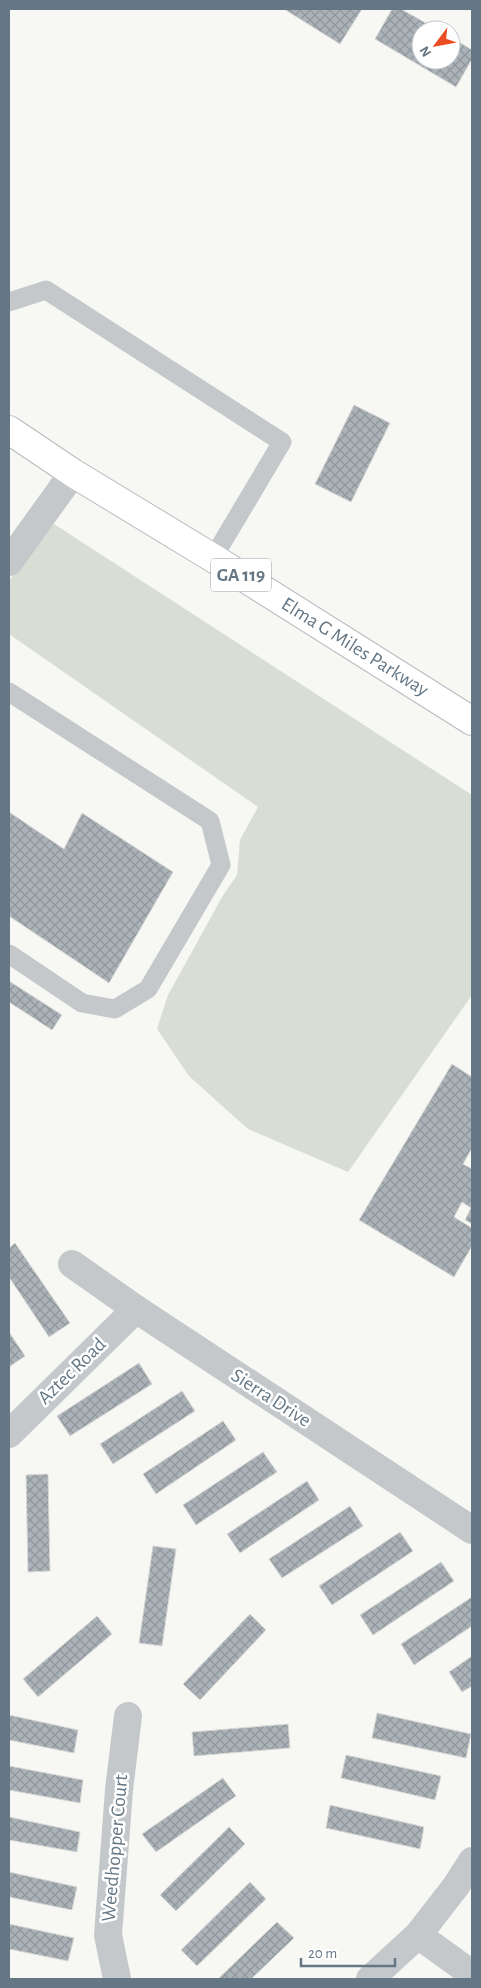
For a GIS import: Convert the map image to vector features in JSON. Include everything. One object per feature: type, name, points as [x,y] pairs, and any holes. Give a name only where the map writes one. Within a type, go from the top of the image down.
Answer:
[{"type":"main road","name":"Elma G Miles Parkway","points":[[9,430],[73,473],[213,558],[472,721]]},
{"type":"street","points":[[9,562],[73,473]]},
{"type":"street","name":"Sierra Drive","points":[[72,1264],[136,1309],[472,1530]]},
{"type":"street","name":"Aztec Road","points":[[9,1434],[136,1309]]},
{"type":"street","name":"Weedhopper Court","points":[[117,1979],[108,1935],[119,1790],[128,1716]]},
{"type":"street","points":[[370,1979],[418,1935],[456,1886],[472,1861]]},
{"type":"street","points":[[418,1935],[472,1974]]},
{"type":"lane","points":[[9,302],[46,290],[282,442],[213,558]]},
{"type":"lane","points":[[9,692],[210,821],[221,865],[148,989],[115,1009],[82,1003],[9,954]]},
{"type":"shaded area","points":[[54,524],[472,795],[472,995],[348,1172],[248,1129],[189,1076],[157,1029],[168,995],[222,897],[237,875],[240,840],[258,807],[9,634],[9,581],[35,544]]},
{"type":"building","points":[[284,9],[362,9],[340,44]]},
{"type":"building","points":[[392,9],[401,9],[420,20],[411,20],[411,60],[375,39]]},
{"type":"building","points":[[461,43],[472,50],[472,59],[456,87],[427,70],[461,70]]},
{"type":"building","points":[[354,405],[390,423],[351,502],[315,484]]},
{"type":"building","points":[[9,812],[64,849],[82,813],[173,872],[109,983],[9,916]]},
{"type":"building","points":[[9,981],[62,1015],[52,1030],[9,1002]]},
{"type":"building","points":[[452,1064],[472,1077],[472,1148],[463,1164],[472,1169],[472,1224],[465,1220],[471,1208],[462,1202],[454,1217],[472,1228],[472,1246],[454,1277],[359,1220]]},
{"type":"building","points":[[15,1243],[70,1323],[49,1337],[9,1277],[9,1248]]},
{"type":"building","points":[[9,1332],[25,1356],[9,1367]]},
{"type":"building","points":[[139,1363],[152,1384],[70,1436],[57,1416]]},
{"type":"building","points":[[182,1391],[195,1411],[113,1464],[100,1444]]},
{"type":"building","points":[[223,1421],[236,1440],[156,1494],[143,1474]]},
{"type":"building","points":[[263,1452],[277,1472],[196,1525],[183,1505]]},
{"type":"building","points":[[48,1474],[50,1571],[28,1572],[26,1475]]},
{"type":"building","points":[[307,1481],[319,1500],[240,1553],[227,1534]]},
{"type":"building","points":[[350,1506],[363,1526],[282,1578],[269,1559]]},
{"type":"building","points":[[400,1532],[413,1551],[332,1605],[319,1586]]},
{"type":"building","points":[[153,1546],[176,1549],[162,1646],[139,1643]]},
{"type":"building","points":[[441,1562],[454,1581],[373,1635],[360,1615]]},
{"type":"building","points":[[472,1597],[472,1626],[414,1665],[401,1644]]},
{"type":"building","points":[[250,1614],[266,1630],[200,1700],[183,1684]]},
{"type":"building","points":[[97,1616],[112,1634],[38,1697],[23,1679]]},
{"type":"building","points":[[472,1656],[472,1686],[462,1692],[449,1672]]},
{"type":"building","points":[[377,1713],[471,1734],[466,1758],[372,1738]]},
{"type":"building","points":[[9,1715],[78,1730],[74,1753],[9,1740]]},
{"type":"building","points":[[288,1724],[290,1748],[194,1756],[192,1732]]},
{"type":"building","points":[[346,1755],[441,1776],[435,1800],[341,1778]]},
{"type":"building","points":[[9,1766],[83,1780],[80,1803],[9,1790]]},
{"type":"building","points":[[223,1778],[236,1796],[156,1852],[142,1834]]},
{"type":"building","points":[[330,1805],[424,1827],[420,1849],[326,1828]]},
{"type":"building","points":[[9,1817],[80,1832],[77,1852],[9,1840]]},
{"type":"building","points":[[229,1827],[245,1844],[176,1911],[160,1895]]},
{"type":"building","points":[[9,1872],[77,1887],[72,1910],[9,1897]]},
{"type":"building","points":[[250,1882],[266,1899],[197,1966],[181,1950]]},
{"type":"building","points":[[277,1922],[294,1938],[251,1979],[218,1979]]},
{"type":"building","points":[[9,1924],[74,1938],[68,1961],[9,1949]]}]
